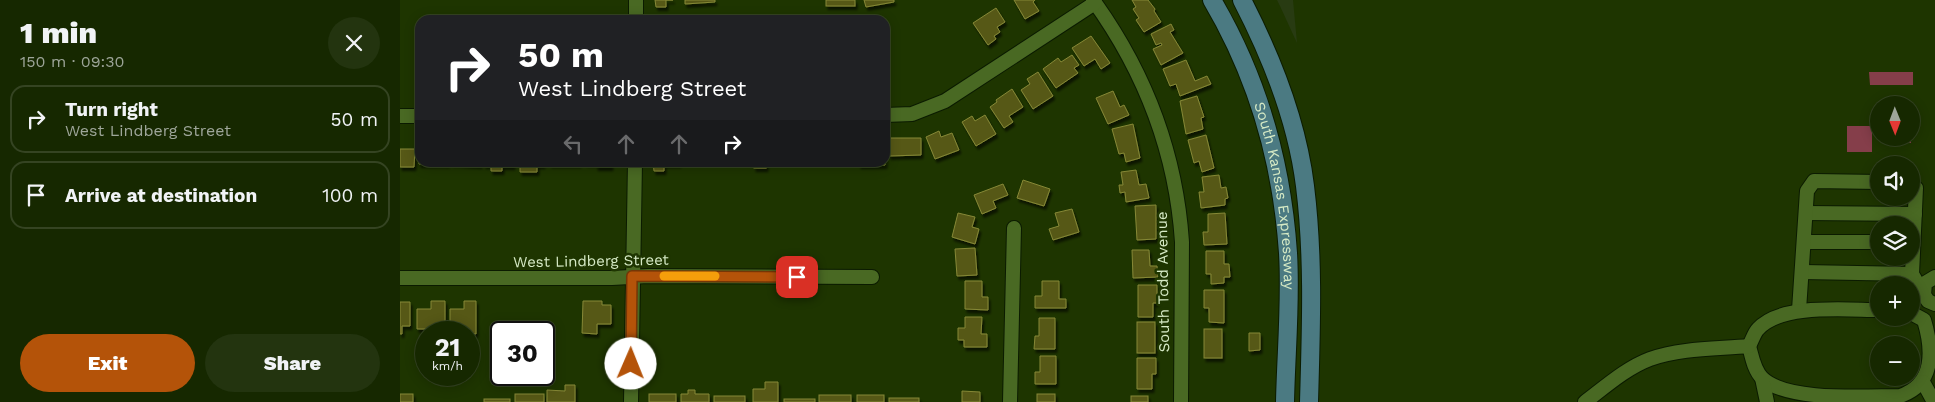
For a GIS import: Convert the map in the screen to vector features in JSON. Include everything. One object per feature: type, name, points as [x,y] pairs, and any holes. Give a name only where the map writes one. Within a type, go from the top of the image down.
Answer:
[{"type":"main road","name":"South Kansas Expressway","points":[[1212,0],[1246,63],[1268,129],[1281,188],[1288,254],[1286,402]]},
{"type":"main road","name":"South Kansas Expressway","points":[[1242,0],[1261,37],[1278,80],[1305,184],[1311,249],[1309,402]]},
{"type":"street","points":[[636,0],[636,15]]},
{"type":"street","points":[[890,115],[912,114],[945,101],[1094,1]]},
{"type":"street","name":"South Todd Avenue","points":[[1094,1],[1115,31],[1141,79],[1155,113],[1172,174],[1180,216],[1182,242],[1181,402]]},
{"type":"street","points":[[400,116],[415,116]]},
{"type":"street","points":[[631,402],[635,167]]},
{"type":"street","points":[[1799,310],[1807,191],[1814,182],[1870,182]]},
{"type":"street","points":[[1806,213],[1915,214],[1915,206]]},
{"type":"street","points":[[1010,402],[1014,228]]},
{"type":"street","points":[[1805,242],[1870,242]]},
{"type":"street","points":[[1912,266],[1912,274],[1930,301]]},
{"type":"street","points":[[1803,272],[1912,274]]},
{"type":"street","name":"West Lindberg Street","points":[[400,278],[632,276],[872,277]]},
{"type":"street","points":[[1762,378],[1778,389],[1797,395],[1900,396],[1913,392],[1923,382],[1930,359],[1930,339],[1924,320],[1930,301],[1925,283],[1935,277]]},
{"type":"street","points":[[1768,402],[1762,378],[1755,365],[1749,346],[1758,329],[1778,317],[1799,310],[1870,310]]},
{"type":"street","points":[[1920,318],[1924,320]]},
{"type":"street","points":[[1585,402],[1620,376],[1649,360],[1674,352],[1749,346]]},
{"type":"street","points":[[1923,382],[1934,402]]},
{"type":"shaded area","points":[[1277,0],[1293,0],[1297,43],[1280,6]]},
{"type":"shaded area","points":[[1869,72],[1913,72],[1913,85],[1870,85]]},
{"type":"shaded area","points":[[1847,126],[1870,126],[1870,146],[1872,146],[1872,152],[1847,152]]},
{"type":"building","points":[[655,0],[666,0],[666,7],[656,7]]},
{"type":"building","points":[[685,0],[715,0],[715,2],[685,4]]},
{"type":"building","points":[[826,0],[855,0],[855,6],[826,6]]},
{"type":"building","points":[[864,0],[894,0],[894,2],[866,7]]},
{"type":"building","points":[[1014,0],[1035,0],[1033,2],[1039,11],[1025,19]]},
{"type":"building","points":[[1132,0],[1148,0],[1161,22],[1144,32],[1136,20],[1139,18],[1133,9],[1136,7]]},
{"type":"building","points":[[996,8],[1005,22],[997,27],[1000,32],[994,36],[996,39],[988,45],[973,23]]},
{"type":"building","points":[[1171,24],[1174,30],[1170,32],[1183,53],[1161,65],[1153,49],[1162,45],[1161,43],[1156,45],[1151,34]]},
{"type":"building","points":[[1091,36],[1110,63],[1101,69],[1095,59],[1084,66],[1072,48]]},
{"type":"building","points":[[1072,55],[1079,65],[1074,68],[1078,73],[1056,88],[1043,69],[1058,58],[1061,62]]},
{"type":"building","points":[[1186,60],[1195,81],[1207,76],[1211,84],[1180,96],[1176,84],[1170,86],[1163,69]]},
{"type":"building","points":[[1038,72],[1053,96],[1033,109],[1021,90],[1030,84],[1027,79]]},
{"type":"building","points":[[1012,89],[1023,107],[1009,116],[1013,122],[1004,128],[990,107],[997,102],[996,100]]},
{"type":"building","points":[[1113,91],[1120,107],[1124,105],[1129,115],[1108,124],[1096,98]]},
{"type":"building","points":[[1197,96],[1204,117],[1201,118],[1203,129],[1186,134],[1180,101]]},
{"type":"building","points":[[985,115],[996,134],[976,146],[962,122],[972,116],[975,121]]},
{"type":"building","points":[[1133,124],[1140,158],[1126,162],[1124,153],[1119,154],[1112,129]]},
{"type":"building","points":[[939,131],[941,137],[952,133],[959,150],[935,159],[926,137]]},
{"type":"building","points":[[1206,135],[1214,168],[1202,172],[1199,161],[1194,163],[1188,140]]},
{"type":"building","points":[[890,138],[921,138],[921,155],[890,156]]},
{"type":"building","points":[[400,149],[415,149],[414,167],[400,167]]},
{"type":"building","points":[[491,167],[502,167],[502,171],[491,171]]},
{"type":"building","points":[[520,167],[537,167],[537,172],[520,172]]},
{"type":"building","points":[[654,167],[664,167],[664,171],[654,171]]},
{"type":"building","points":[[1136,170],[1139,185],[1146,184],[1149,198],[1126,202],[1125,192],[1120,193],[1119,185],[1123,185],[1121,172]]},
{"type":"building","points":[[1219,175],[1221,188],[1226,187],[1228,198],[1225,199],[1225,205],[1201,208],[1199,192],[1204,192],[1202,177]]},
{"type":"building","points":[[1023,180],[1050,189],[1044,206],[1017,198]]},
{"type":"building","points":[[1003,184],[1008,195],[993,201],[996,208],[982,214],[974,195]]},
{"type":"building","points":[[1156,205],[1156,239],[1137,240],[1135,206]]},
{"type":"building","points":[[1072,209],[1079,232],[1053,240],[1049,229],[1059,226],[1055,213]]},
{"type":"building","points":[[958,213],[975,217],[972,227],[979,229],[975,244],[952,237]]},
{"type":"building","points":[[1225,213],[1227,244],[1204,245],[1203,232],[1208,232],[1208,214]]},
{"type":"building","points":[[975,248],[977,275],[957,276],[955,249]]},
{"type":"building","points":[[1132,250],[1149,250],[1150,266],[1157,266],[1158,277],[1133,278]]},
{"type":"building","points":[[1206,251],[1224,251],[1224,264],[1229,264],[1230,277],[1224,277],[1224,283],[1211,284],[1211,274],[1206,274]]},
{"type":"building","points":[[965,281],[982,281],[982,297],[988,297],[988,310],[965,309]]},
{"type":"building","points":[[1042,281],[1059,281],[1059,299],[1066,299],[1066,308],[1035,308],[1035,296],[1042,296]]},
{"type":"building","points":[[1138,285],[1157,285],[1157,303],[1153,303],[1153,317],[1138,317]]},
{"type":"building","points":[[1204,290],[1224,290],[1224,323],[1209,322],[1209,308],[1204,308]]},
{"type":"building","points":[[431,301],[445,301],[445,321],[417,321],[417,309],[431,309]]},
{"type":"building","points":[[464,301],[476,301],[476,321],[450,321],[450,309],[464,309]]},
{"type":"building","points":[[583,301],[602,301],[602,305],[611,305],[611,324],[597,324],[597,334],[582,333]]},
{"type":"building","points":[[400,302],[410,302],[410,326],[402,326],[402,334],[400,334]]},
{"type":"building","points":[[965,317],[982,317],[981,334],[987,334],[987,347],[964,347],[964,340],[958,340],[958,328],[965,328]]},
{"type":"building","points":[[1039,318],[1055,318],[1055,349],[1034,349],[1035,336],[1039,336]]},
{"type":"building","points":[[1137,322],[1155,322],[1155,353],[1137,353]]},
{"type":"building","points":[[1204,329],[1222,329],[1222,358],[1204,358]]},
{"type":"building","points":[[1249,333],[1260,333],[1260,350],[1249,351]]},
{"type":"building","points":[[1040,356],[1056,356],[1056,384],[1035,384],[1035,372],[1040,372]]},
{"type":"building","points":[[1137,358],[1156,358],[1156,374],[1152,374],[1152,389],[1137,389]]},
{"type":"building","points":[[765,382],[778,382],[778,402],[753,402],[753,389],[765,389]]},
{"type":"building","points":[[565,385],[575,385],[575,402],[547,402],[547,390],[565,391]]},
{"type":"building","points":[[688,390],[695,390],[695,394],[709,394],[709,402],[681,402],[681,394],[688,394]]},
{"type":"building","points":[[962,391],[980,392],[980,402],[962,402]]},
{"type":"building","points":[[400,394],[413,394],[413,402],[400,402]]},
{"type":"building","points":[[515,394],[544,394],[544,402],[515,402]]},
{"type":"building","points":[[649,394],[676,394],[676,402],[649,402]]},
{"type":"building","points":[[1037,394],[1055,394],[1055,402],[1037,402]]},
{"type":"building","points":[[819,395],[851,395],[851,402],[819,402]]},
{"type":"building","points":[[857,395],[884,395],[884,402],[857,402]]},
{"type":"building","points":[[714,396],[745,396],[745,402],[714,402]]},
{"type":"building","points":[[1131,396],[1148,396],[1148,402],[1131,402]]},
{"type":"building","points":[[889,398],[919,398],[919,402],[889,402]]},
{"type":"building","points":[[484,399],[510,399],[510,402],[484,402]]},
{"type":"building","points":[[784,399],[815,399],[815,402],[784,402]]},
{"type":"slow traffic","points":[[664,276],[715,276]]},
{"type":"route","points":[[631,364],[632,276],[797,277]]}]
